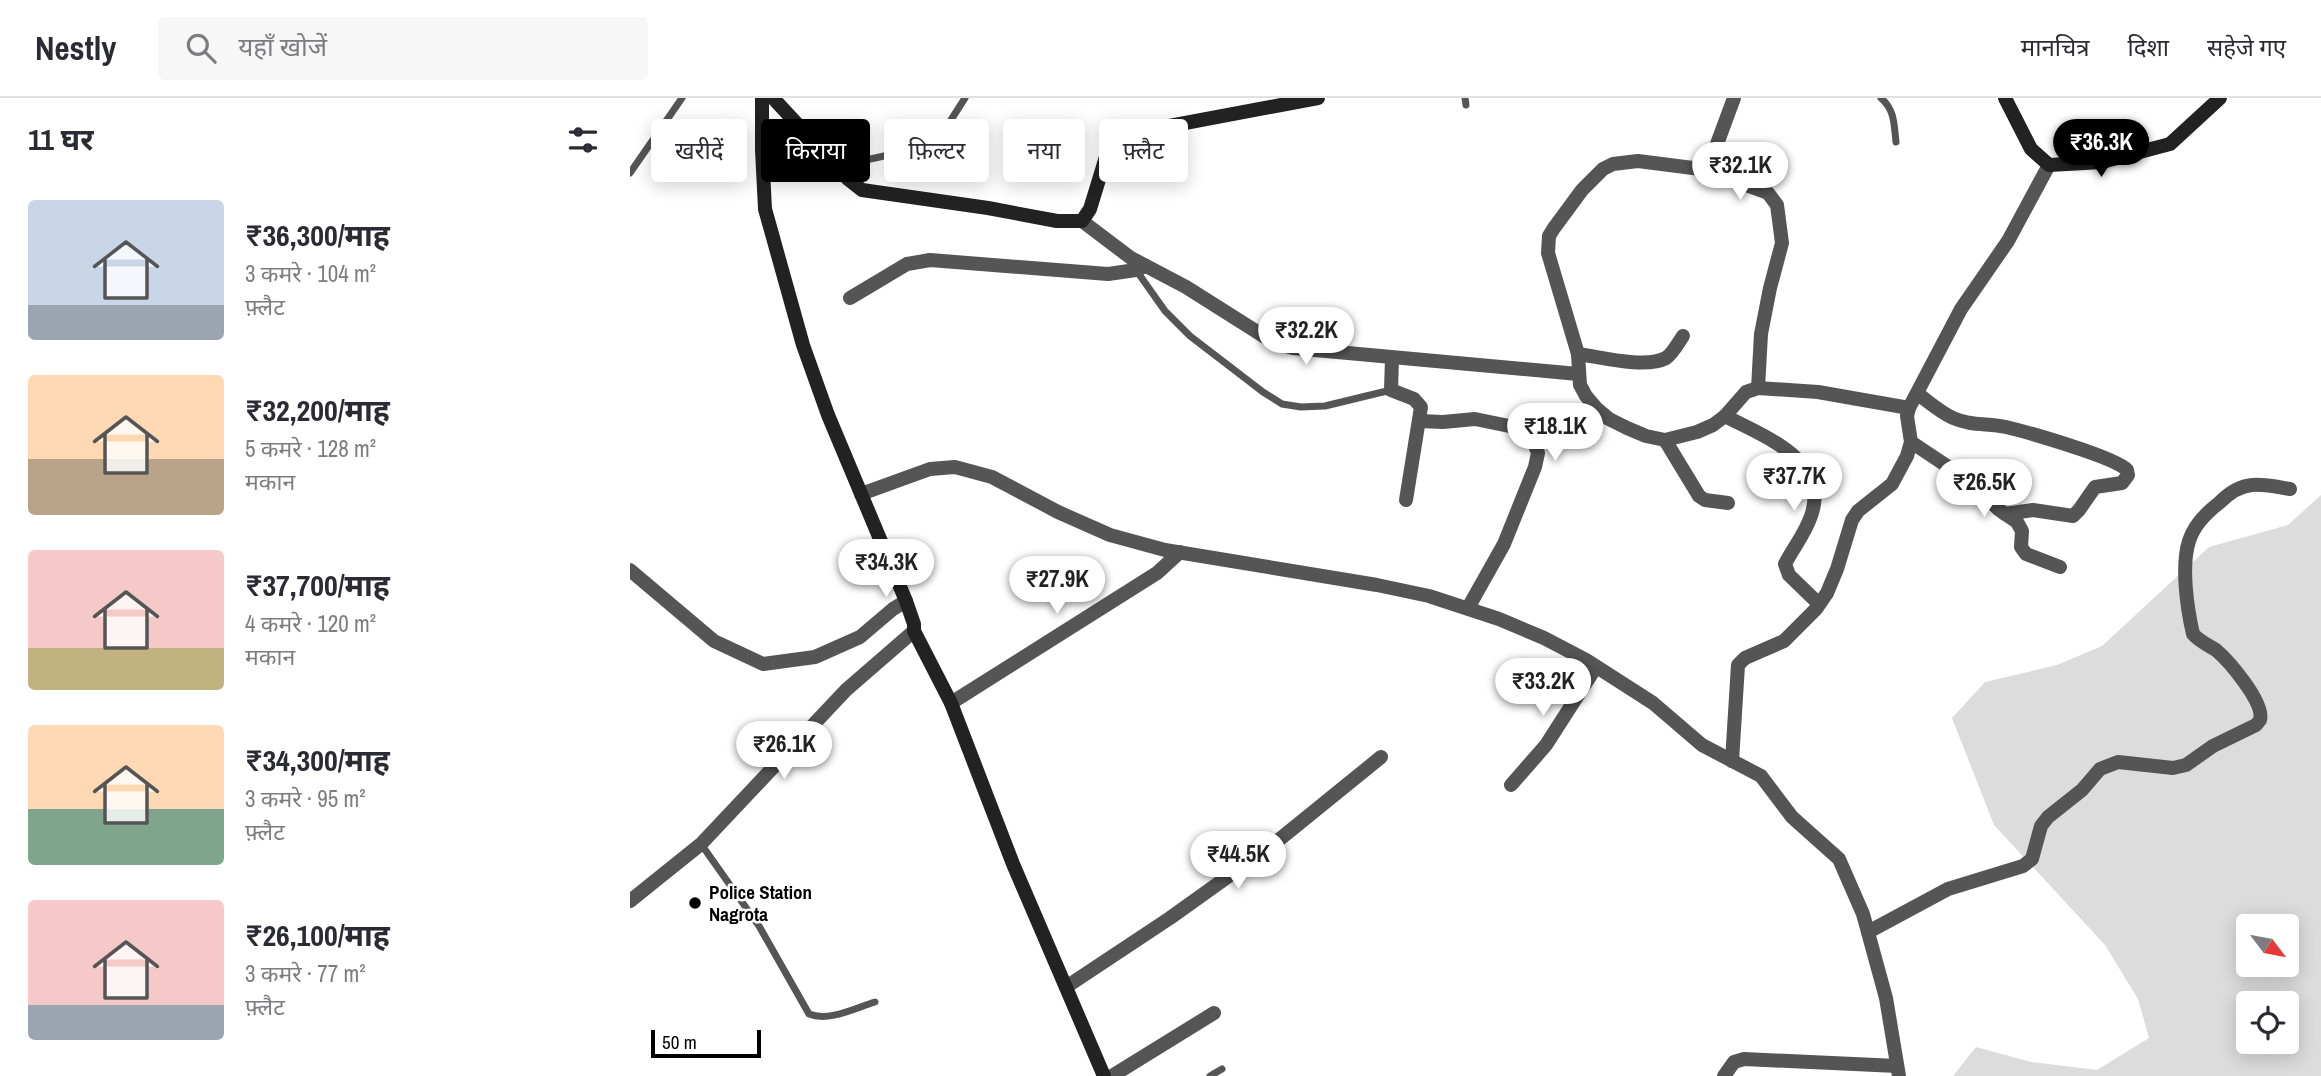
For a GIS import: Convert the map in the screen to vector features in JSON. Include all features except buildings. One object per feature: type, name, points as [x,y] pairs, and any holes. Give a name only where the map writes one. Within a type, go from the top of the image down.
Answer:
[{"type":"main road","points":[[762,98],[765,209],[803,345],[828,415],[906,601],[914,631],[951,704],[1013,864],[1104,1076]]},
{"type":"main road","points":[[853,182],[862,190],[1057,220],[1082,221],[1090,209],[1109,147],[1116,141],[1132,133],[1318,98]]},
{"type":"main road","points":[[2005,98],[2031,149],[2049,165],[2102,162],[2170,144],[2220,98]]},
{"type":"main road","points":[[780,101],[795,119]]},
{"type":"street","points":[[1707,171],[1734,98]]},
{"type":"street","points":[[1758,388],[1761,334],[1782,243],[1777,205],[1769,193],[1707,171],[1639,161],[1613,164],[1603,169],[1582,190],[1554,228],[1549,236],[1548,253],[1578,354],[1580,385],[1586,396],[1609,419],[1646,436],[1665,440],[1713,425],[1725,416],[1746,392],[1758,388],[1818,392],[1909,408]]},
{"type":"street","points":[[1732,761],[1738,665],[1745,657],[1784,641],[1827,593],[1852,520],[1858,511],[1892,484],[1907,456],[1911,442],[1909,408],[1961,309],[2008,241],[2049,165]]},
{"type":"street","points":[[1082,221],[1141,268],[1186,287],[1273,342],[1293,348],[1578,374]]},
{"type":"street","points":[[850,298],[907,264],[930,260],[1108,274],[1141,268]]},
{"type":"street","points":[[1578,354],[1623,361],[1663,359],[1683,336]]},
{"type":"street","points":[[1392,358],[1391,390],[1419,402],[1421,407],[1406,500]]},
{"type":"street","points":[[1918,394],[1954,418],[1977,425],[2004,426],[2115,461],[2127,470],[2128,475],[2122,483],[2095,487],[2073,516],[2033,510],[2005,514]]},
{"type":"street","points":[[1725,416],[1793,453],[1812,481],[1815,503],[1811,517],[1788,558],[1786,569],[1819,604]]},
{"type":"street","points":[[1420,421],[1475,419],[1519,428],[1531,435],[1538,453],[1504,544],[1468,608]]},
{"type":"street","points":[[1665,440],[1699,496],[1705,500],[1728,503]]},
{"type":"street","points":[[1911,442],[1975,484],[2020,526],[2023,551],[2060,567]]},
{"type":"street","points":[[861,494],[930,469],[955,467],[992,477],[1058,512],[1110,535],[1180,552],[1377,585],[1468,608],[1544,638],[1653,703],[1702,745],[1760,776],[1792,817],[1839,859],[1863,914],[1886,998],[1898,1071],[1744,1059],[1734,1062],[1724,1076]]},
{"type":"street","points":[[1868,932],[1948,889],[2023,866],[2032,859],[2041,827],[2048,817],[2082,790],[2100,769],[2108,764],[2118,762],[2173,768],[2186,765],[2213,746],[2256,725],[2260,720],[2260,709],[2237,673],[2227,661],[2193,634],[2186,594],[2186,556],[2194,528],[2205,514],[2230,493],[2252,485],[2290,489]]},
{"type":"street","points":[[951,704],[1157,573],[1180,552]]},
{"type":"street","points":[[630,570],[714,641],[763,664],[815,657],[860,638],[906,601]]},
{"type":"street","points":[[630,901],[701,845],[846,690],[914,631]]},
{"type":"street","points":[[1511,785],[1546,745],[1596,667]]},
{"type":"street","points":[[1066,987],[1170,918],[1275,843],[1381,757]]},
{"type":"street","points":[[1112,1076],[1214,1013]]},
{"type":"lane","points":[[630,173],[682,98]]},
{"type":"lane","points":[[870,159],[921,148],[940,137],[965,98]]},
{"type":"lane","points":[[1881,98],[1893,114],[1896,142]]},
{"type":"lane","points":[[1141,268],[1165,311],[1190,337],[1263,393],[1282,404],[1301,407],[1325,406],[1391,390]]},
{"type":"lane","points":[[701,845],[759,926],[809,1013],[816,1016],[833,1015],[875,1002]]},
{"type":"lane","points":[[1210,1076],[1222,1069]]},
{"type":"shaded area","points":[[2321,495],[2321,1076],[1953,1076],[1976,1047],[2031,1062],[2097,1070],[2149,1038],[2138,999],[2105,945],[1994,825],[1952,718],[1985,682],[2057,665],[2102,646],[2209,547],[2288,525]]},
{"type":"place","name":"Police Station Nagrota","points":[[695,903]]}]
